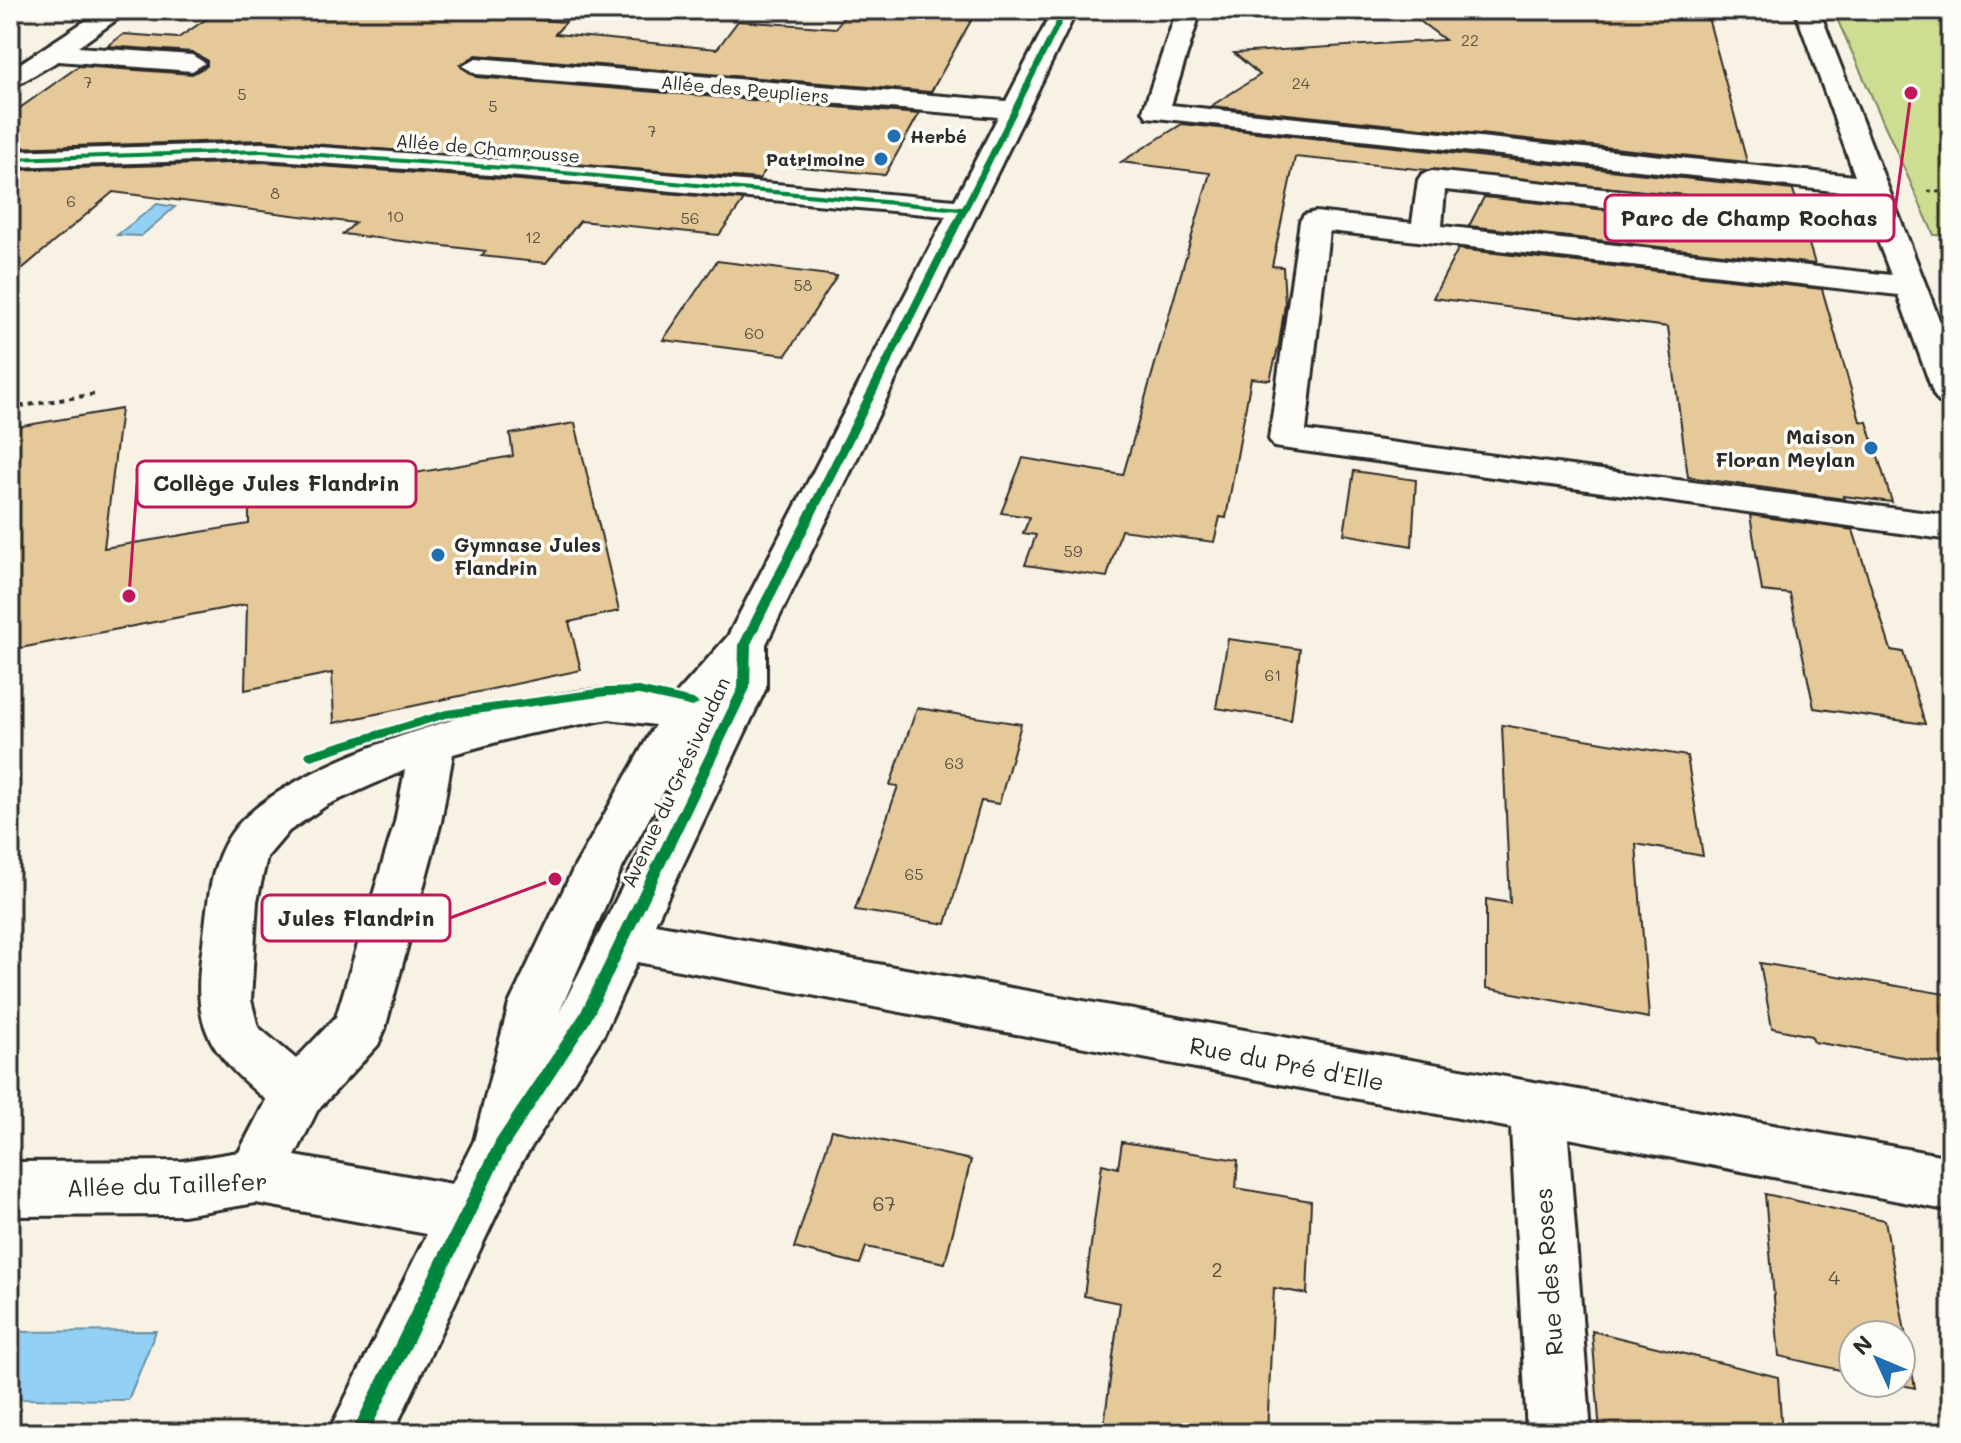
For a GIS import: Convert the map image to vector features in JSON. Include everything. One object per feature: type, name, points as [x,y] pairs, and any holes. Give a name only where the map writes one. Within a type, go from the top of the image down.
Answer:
[{"type":"street","points":[[10,81],[118,10]]},
{"type":"street","name":"Avenue du Grésivaudan","points":[[501,1145],[535,1004],[597,870],[703,723],[744,688],[745,644],[1065,10]]},
{"type":"street","points":[[1189,10],[1156,111],[1871,186]]},
{"type":"street","points":[[1807,10],[1951,395]]},
{"type":"street","points":[[55,53],[192,63]]},
{"type":"street","name":"Allée des Peupliers","points":[[476,66],[1013,110]]},
{"type":"street","name":"Allée de Chamrousse","points":[[10,159],[262,151],[435,161],[962,209]]},
{"type":"street","points":[[1426,233],[1432,180],[1887,228]]},
{"type":"street","points":[[1909,287],[1315,221],[1287,439],[1951,528]]},
{"type":"street","points":[[298,1094],[235,1037],[223,986],[235,880],[249,845],[283,811],[377,760],[493,726],[612,704],[703,723]]},
{"type":"street","name":"Avenue du Grésivaudan","points":[[360,1433],[464,1214],[501,1145],[585,1018],[623,939],[703,723]]},
{"type":"street","points":[[256,1176],[298,1094],[359,1029],[418,822],[433,743]]},
{"type":"street","name":"Rue du Pré d'Elle","points":[[623,939],[1951,1184]]},
{"type":"street","name":"Rue des Roses","points":[[1538,1110],[1559,1433]]},
{"type":"street","name":"Allée du Taillefer","points":[[10,1189],[183,1188],[256,1176],[464,1214]]},
{"type":"path","points":[[1922,190],[1951,193]]},
{"type":"path","points":[[10,408],[96,394]]},
{"type":"green space","points":[[1833,10],[1931,10],[1951,33],[1951,236],[1934,235]]},
{"type":"water","points":[[157,204],[175,207],[141,236],[117,235]]},
{"type":"water","points":[[156,1331],[128,1400],[10,1399],[10,1332]]},
{"type":"building","points":[[220,10],[398,10],[566,22],[555,34],[717,49],[738,21],[836,28],[848,10],[977,10],[931,92],[476,55],[460,65],[476,77],[919,114],[885,175],[770,164],[759,179],[262,140],[10,148],[10,115],[79,66],[192,74],[207,66],[207,60],[192,52],[107,46],[124,34],[178,38]]},
{"type":"building","points":[[1405,10],[1706,10],[1747,162],[1211,106],[1260,75],[1234,53],[1445,40]]},
{"type":"building","points":[[1182,124],[1793,190],[1798,206],[1295,157],[1272,266],[1283,267],[1285,304],[1279,344],[1270,380],[1251,378],[1226,518],[1220,517],[1214,542],[1121,530],[1107,577],[1025,565],[1036,535],[1023,533],[1030,517],[1001,513],[1023,458],[1123,475],[1210,173],[1121,162]]},
{"type":"building","points":[[262,162],[744,200],[719,235],[580,221],[546,263],[481,256],[486,251],[343,234],[355,223],[113,192],[10,279],[10,170]]},
{"type":"building","points":[[1484,197],[1805,231],[1815,264],[1469,226]]},
{"type":"building","points":[[1458,249],[1822,289],[1860,421],[1867,422],[1892,502],[1843,496],[1844,499],[1688,477],[1668,327],[1433,298]]},
{"type":"building","points":[[717,261],[837,276],[786,355],[663,340]]},
{"type":"building","name":"Gymnase Jules Flandrin","points":[[121,409],[104,548],[249,524],[249,502],[513,456],[510,434],[575,423],[619,611],[569,622],[581,670],[334,723],[332,673],[245,690],[247,604],[10,650],[10,428]]},
{"type":"building","points":[[1354,471],[1416,480],[1412,546],[1344,534]]},
{"type":"building","points":[[1750,515],[1853,530],[1891,650],[1903,652],[1925,724],[1814,708],[1790,594],[1762,591]]},
{"type":"building","points":[[1228,639],[1300,649],[1291,720],[1216,708]]},
{"type":"building","points":[[917,708],[1021,724],[999,804],[981,801],[946,924],[855,910],[898,786],[890,785]]},
{"type":"building","points":[[1502,725],[1687,756],[1703,856],[1636,844],[1649,1018],[1486,988],[1486,899],[1510,903]]},
{"type":"building","points":[[1760,963],[1951,995],[1951,1065],[1814,1042],[1811,1036],[1772,1028]]},
{"type":"building","points":[[832,1130],[971,1160],[945,1263],[866,1247],[860,1264],[794,1248]]},
{"type":"building","points":[[1122,1142],[1238,1160],[1236,1188],[1311,1201],[1307,1294],[1274,1288],[1267,1433],[1103,1433],[1120,1303],[1084,1296],[1102,1164],[1118,1168]]},
{"type":"building","points":[[1765,1194],[1885,1220],[1903,1319],[1837,1319],[1837,1369],[1779,1356]]},
{"type":"building","points":[[1592,1331],[1778,1377],[1782,1433],[1600,1433]]},
{"type":"cycle path","points":[[360,1433],[501,1145],[585,1018],[744,688],[745,644],[1065,10]]},
{"type":"cycle path","points":[[10,159],[262,151],[520,169],[962,209]]},
{"type":"cycle path","points":[[311,755],[446,714],[606,692],[639,691],[693,703]]},
{"type":"place","name":"Parc de Champ Rochas","points":[[1911,93]]},
{"type":"place","name":"Herbé","points":[[894,136]]},
{"type":"place","name":"Patrimoine","points":[[881,159]]},
{"type":"place","name":"Maison Floran Meylan","points":[[1871,448]]},
{"type":"place","name":"Gymnase Jules Flandrin","points":[[438,555]]},
{"type":"place","name":"Collège Jules Flandrin","points":[[129,596]]},
{"type":"place","name":"Jules Flandrin","points":[[555,879]]}]
